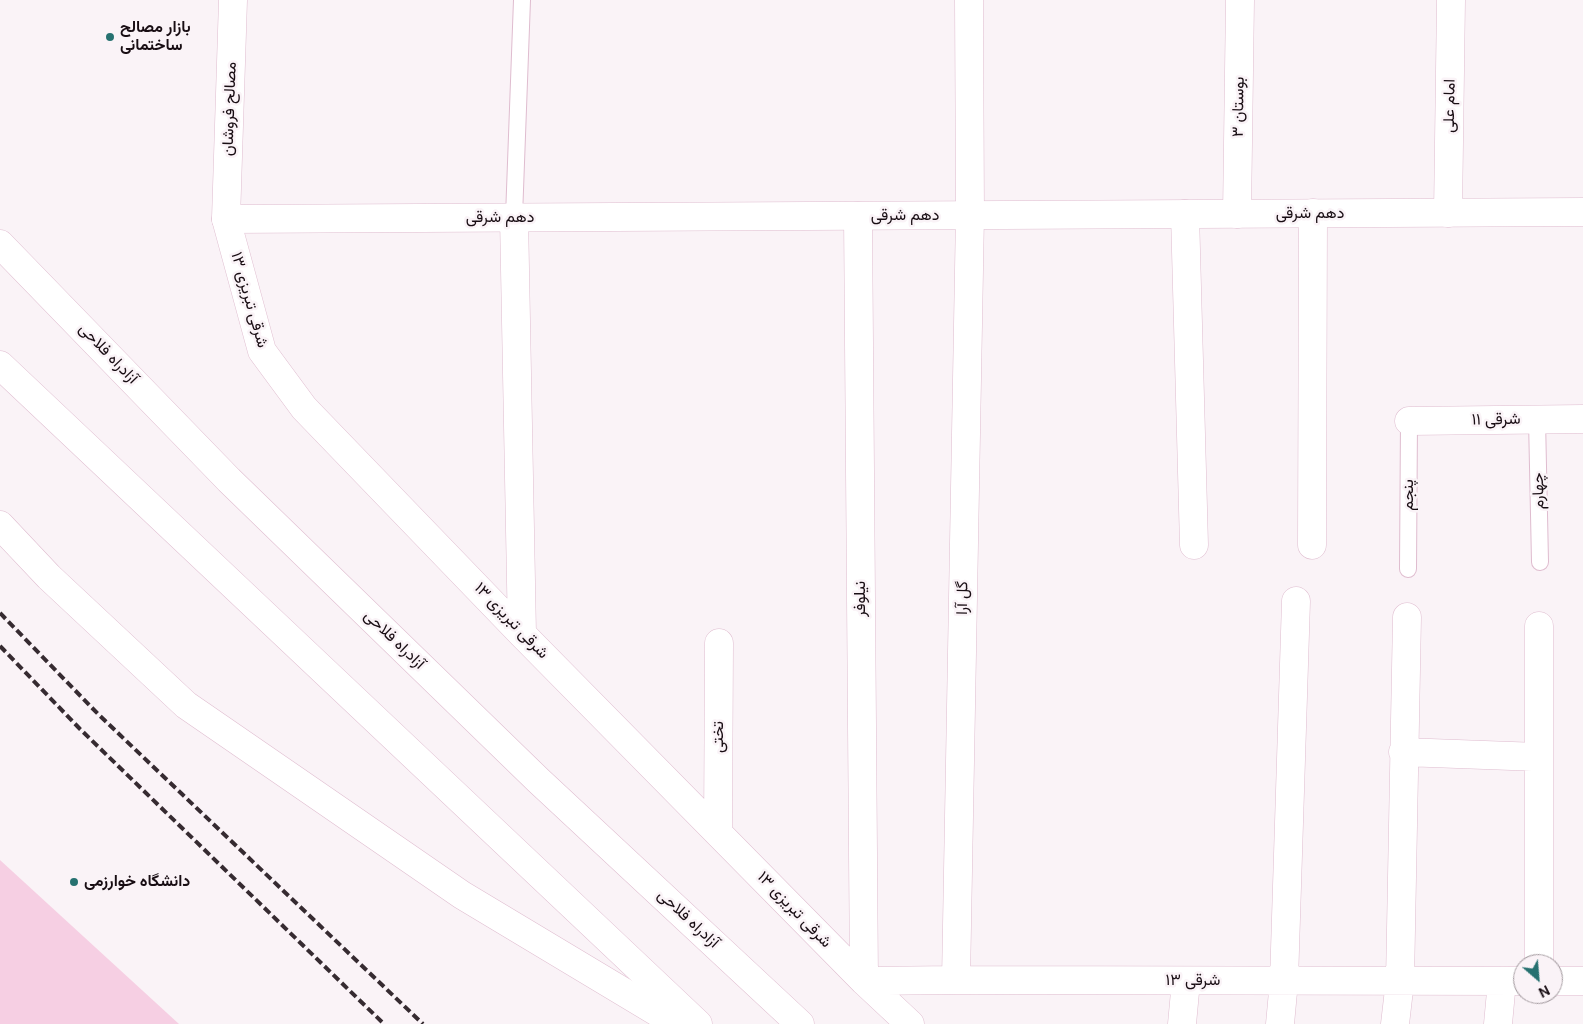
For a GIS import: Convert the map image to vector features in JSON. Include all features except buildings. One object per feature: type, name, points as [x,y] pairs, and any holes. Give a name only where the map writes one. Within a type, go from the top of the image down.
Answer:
[{"type":"main road","name":"مصالح فروشان","points":[[226,219],[233,0]]},
{"type":"main road","name":"گل آرا","points":[[956,980],[970,215],[969,0]]},
{"type":"main road","name":"بوستان ۳","points":[[1237,214],[1240,0]]},
{"type":"main road","name":"امام علی","points":[[1448,213],[1451,0]]},
{"type":"main road","name":"دهم شرقی","points":[[226,219],[1583,212]]},
{"type":"main road","points":[[1185,214],[1194,545]]},
{"type":"main road","points":[[1312,545],[1313,214]]},
{"type":"main road","name":"نیلوفر","points":[[858,216],[864,982]]},
{"type":"main road","points":[[514,218],[522,634]]},
{"type":"main road","name":"۱۳ شرقی تبریزی","points":[[226,219],[262,351],[304,408],[522,634],[864,982],[910,1024]]},
{"type":"main road","name":"آزادراه فلاحی","points":[[0,244],[236,486],[538,780],[800,1024]]},
{"type":"main road","points":[[0,365],[698,1024]]},
{"type":"main road","name":"۱۱ شرقی","points":[[1409,421],[1583,419]]},
{"type":"main road","points":[[0,525],[49,577],[186,705],[462,895],[676,1024]]},
{"type":"main road","points":[[1280,1024],[1284,981],[1296,601]]},
{"type":"main road","points":[[1395,1024],[1400,981],[1407,617]]},
{"type":"main road","points":[[1539,626],[1539,954]]},
{"type":"main road","name":"تختی","points":[[718,832],[719,643]]},
{"type":"main road","points":[[1404,752],[1539,756]]},
{"type":"main road","name":"۱۳ شرقی","points":[[864,982],[956,980],[1512,981]]},
{"type":"main road","points":[[1182,1024],[1186,981]]},
{"type":"main road","points":[[1498,1024],[1512,981]]},
{"type":"main road","points":[[1563,981],[1583,981]]},
{"type":"lane","points":[[514,218],[522,0]]},
{"type":"lane","name":"چهارم","points":[[1537,420],[1540,562]]},
{"type":"lane","name":"پنجم","points":[[1408,569],[1409,421]]},
{"type":"shaded area","points":[[0,860],[179,1024],[0,1024]]},
{"type":"railway","points":[[0,613],[98,714],[423,1024]]},
{"type":"railway","points":[[0,646],[80,729],[384,1024]]},
{"type":"place","name":"بازار مصالح ساختمانی","points":[[110,37]]},
{"type":"place","name":"دانشگاه خوارزمی","points":[[74,882]]}]
